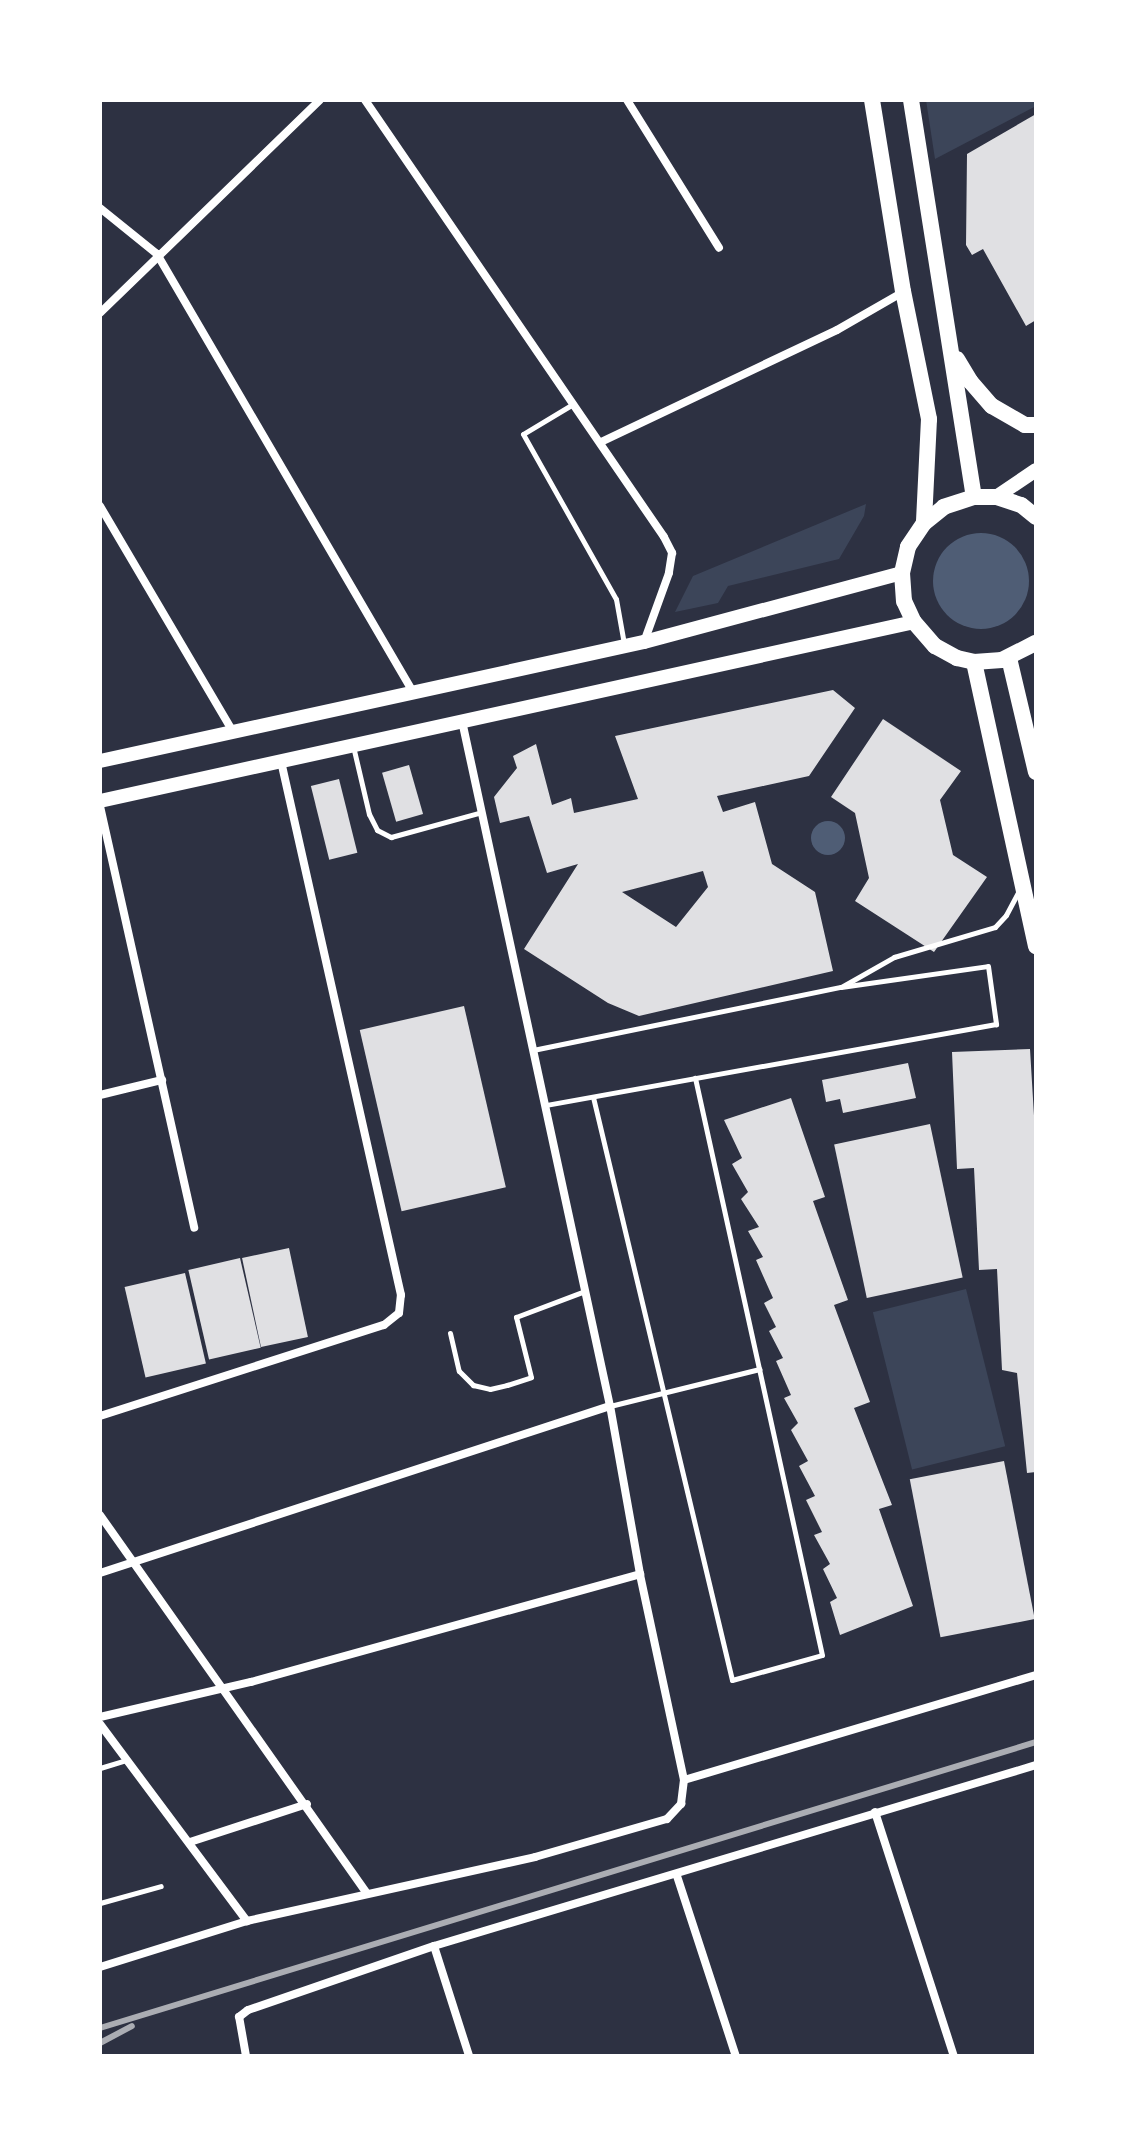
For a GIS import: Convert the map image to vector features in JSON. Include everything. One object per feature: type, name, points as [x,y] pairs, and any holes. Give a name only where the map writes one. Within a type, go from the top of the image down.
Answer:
[{"type":"main road","points":[[872,100],[903,291],[929,419],[924,523]]},
{"type":"main road","points":[[911,100],[974,497]]},
{"type":"main road","points":[[952,351],[970,381],[992,406],[1025,425],[1036,425]]},
{"type":"main road","points":[[996,497],[1036,470]]},
{"type":"main road","points":[[1036,517],[1021,505],[996,497],[974,497],[944,507],[924,523],[908,547],[902,573],[904,601],[914,622],[935,646],[974,662],[1009,658],[1036,644]]},
{"type":"main road","points":[[100,761],[644,642],[902,573]]},
{"type":"main road","points":[[100,804],[281,761],[914,622]]},
{"type":"main road","points":[[1009,658],[1036,772]]},
{"type":"main road","points":[[974,662],[1036,946]]},
{"type":"street","points":[[100,313],[157,254],[320,100]]},
{"type":"street","points":[[365,100],[601,442],[672,553],[669,573],[644,642]]},
{"type":"street","points":[[627,100],[719,248]]},
{"type":"street","points":[[100,208],[157,254],[413,692]]},
{"type":"street","points":[[601,442],[837,330],[903,291]]},
{"type":"street","points":[[100,506],[233,732]]},
{"type":"street","points":[[100,1967],[247,1921],[535,1857],[667,1819],[681,1804],[684,1780],[640,1574],[610,1406],[462,721]]},
{"type":"street","points":[[100,1416],[384,1325],[399,1313],[401,1295],[281,761]]},
{"type":"street","points":[[100,804],[194,1228]]},
{"type":"street","points":[[100,1095],[162,1080]]},
{"type":"street","points":[[100,1573],[610,1406]]},
{"type":"street","points":[[100,1515],[225,1687],[367,1893]]},
{"type":"street","points":[[100,1717],[225,1687],[640,1574]]},
{"type":"street","points":[[684,1780],[1036,1675]]},
{"type":"street","points":[[100,1724],[247,1921]]},
{"type":"street","points":[[246,2056],[239,2017],[248,2010],[434,1946],[677,1876],[875,1812],[1036,1765]]},
{"type":"street","points":[[190,1842],[307,1804]]},
{"type":"street","points":[[875,1812],[954,2056]]},
{"type":"street","points":[[677,1876],[736,2056]]},
{"type":"street","points":[[434,1946],[469,2056]]},
{"type":"lane","points":[[574,403],[523,434],[616,599],[625,646]]},
{"type":"lane","points":[[353,746],[369,814],[377,830],[391,837],[482,812]]},
{"type":"lane","points":[[841,987],[894,957],[995,927],[1006,915],[1022,884]]},
{"type":"lane","points":[[533,1050],[841,987],[988,966],[996,1024],[545,1105]]},
{"type":"lane","points":[[593,1097],[732,1680],[822,1655],[695,1078]]},
{"type":"lane","points":[[450,1333],[459,1371],[473,1385],[490,1389],[507,1385],[531,1377],[516,1317],[585,1291]]},
{"type":"lane","points":[[610,1406],[759,1369]]},
{"type":"lane","points":[[100,1768],[127,1760]]},
{"type":"lane","points":[[100,1903],[161,1886]]},
{"type":"shaded area","points":[[926,100],[1036,100],[1036,106],[935,159]]},
{"type":"shaded area","points":[[866,504],[864,516],[839,559],[728,586],[718,603],[675,612],[693,576]]},
{"type":"shaded area","points":[[981,533],[1000,536],[1015,547],[1026,562],[1029,581],[1026,600],[1015,615],[1000,626],[981,629],[962,626],[947,615],[936,600],[933,581],[936,562],[947,547],[962,536]]},
{"type":"shaded area","points":[[828,821],[840,826],[845,838],[840,850],[828,855],[816,850],[811,838],[816,826]]},
{"type":"shaded area","points":[[966,1289],[1005,1446],[912,1469],[873,1312]]},
{"type":"building","points":[[1036,114],[1036,320],[1026,326],[983,249],[972,255],[966,245],[967,154]]},
{"type":"building","points":[[833,690],[855,708],[809,776],[717,796],[723,812],[755,802],[772,864],[815,892],[833,971],[639,1016],[608,1003],[524,949],[578,864],[547,873],[529,816],[500,823],[494,797],[517,768],[513,756],[536,744],[552,805],[571,798],[574,813],[638,799],[615,736]],"holes":[[[703,871],[708,887],[676,927],[622,892]]]},
{"type":"building","points":[[883,719],[961,771],[940,800],[953,855],[987,877],[934,952],[855,901],[869,878],[855,813],[831,797]]},
{"type":"building","points":[[409,765],[423,814],[396,822],[382,773]]},
{"type":"building","points":[[339,779],[357,853],[329,860],[311,786]]},
{"type":"building","points":[[464,1006],[506,1187],[402,1211],[360,1030]]},
{"type":"building","points":[[1030,1049],[1036,1149],[1036,1472],[1027,1473],[1017,1373],[1002,1370],[997,1269],[979,1270],[974,1168],[957,1169],[952,1052]]},
{"type":"building","points":[[908,1063],[916,1098],[843,1113],[840,1099],[826,1102],[822,1080]]},
{"type":"building","points":[[791,1098],[825,1197],[813,1201],[848,1300],[834,1305],[870,1402],[854,1408],[892,1505],[879,1509],[913,1606],[840,1635],[830,1602],[837,1598],[823,1569],[830,1564],[814,1535],[822,1532],[806,1500],[815,1496],[799,1466],[808,1461],[791,1430],[798,1423],[784,1398],[791,1395],[776,1361],[783,1358],[769,1331],[776,1327],[764,1303],[773,1298],[756,1260],[763,1257],[748,1231],[759,1227],[741,1199],[748,1192],[732,1164],[742,1158],[724,1120]]},
{"type":"building","points":[[930,1124],[963,1278],[867,1298],[834,1144]]},
{"type":"building","points":[[289,1248],[308,1337],[261,1347],[242,1258]]},
{"type":"building","points":[[240,1258],[261,1348],[209,1360],[188,1270]]},
{"type":"building","points":[[185,1273],[206,1364],[146,1378],[125,1287]]},
{"type":"building","points":[[1004,1461],[1035,1619],[940,1637],[910,1479]]},
{"type":"railway","points":[[100,2028],[1036,1742]]},
{"type":"railway","points":[[100,2043],[132,2026]]}]
